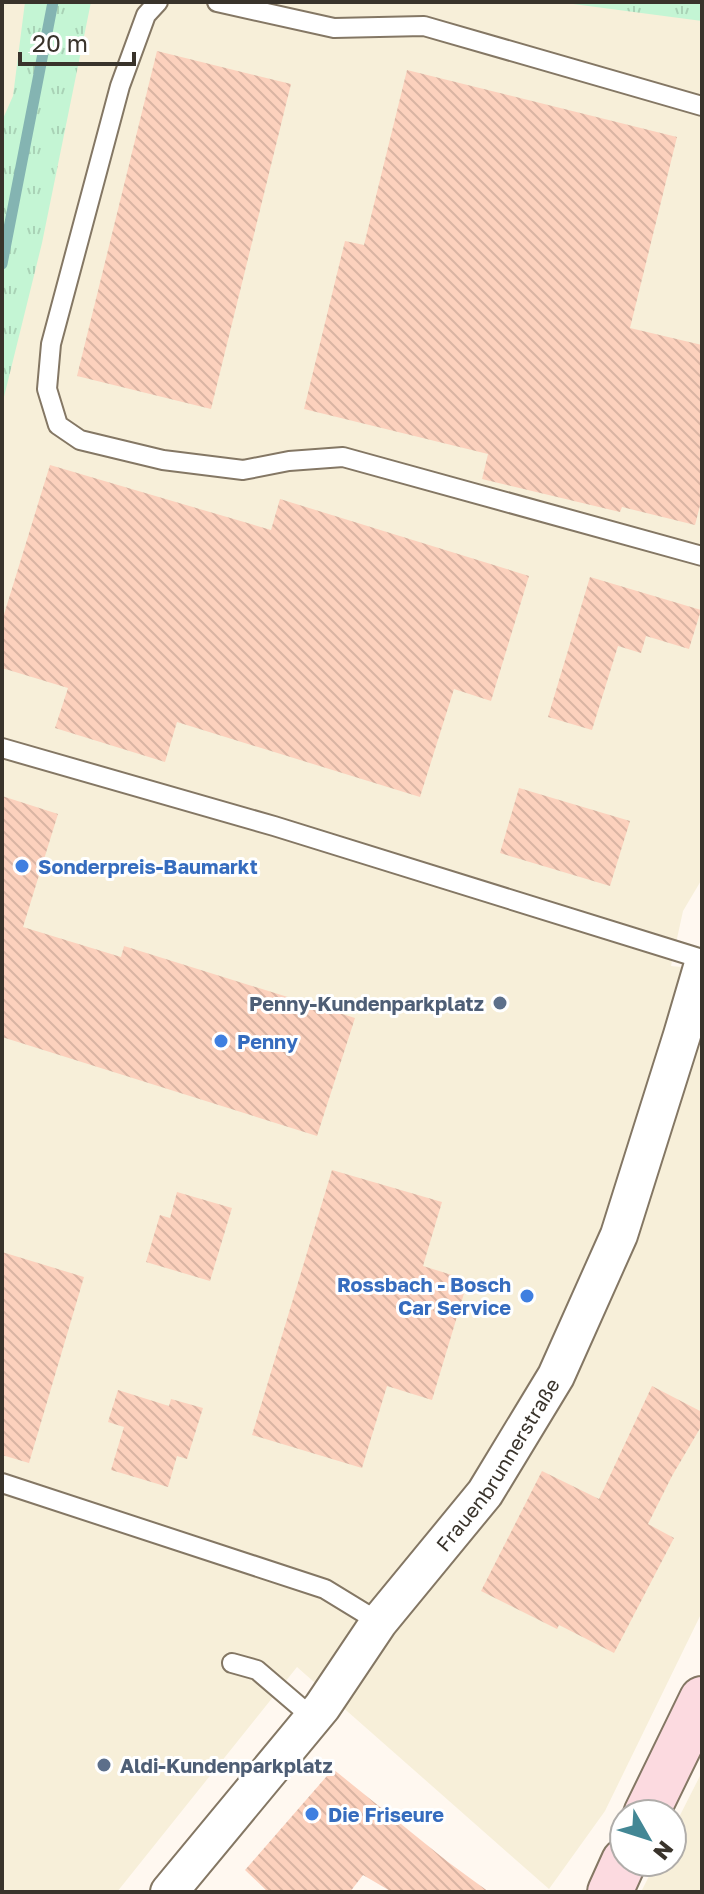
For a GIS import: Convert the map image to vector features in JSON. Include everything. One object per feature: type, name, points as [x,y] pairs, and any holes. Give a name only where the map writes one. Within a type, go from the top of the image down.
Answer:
[{"type":"street","name":"Frauenbrunnerstraße","points":[[169,1892],[313,1718],[379,1622],[485,1493],[556,1376],[619,1235],[702,967]]},
{"type":"street","points":[[654,1798],[698,1713]]},
{"type":"lane","points":[[158,2],[146,15],[120,86],[51,344],[47,389],[58,425],[80,440],[163,460],[243,470],[289,461],[343,457],[702,556]]},
{"type":"lane","points":[[217,2],[334,28],[424,26],[702,106]]},
{"type":"lane","points":[[2,748],[274,826],[702,959]]},
{"type":"lane","points":[[2,1483],[325,1589],[379,1622]]},
{"type":"lane","points":[[232,1663],[257,1670],[313,1718]]},
{"type":"shaded area","points":[[2,2],[702,2],[702,879],[683,911],[671,966],[702,969],[702,1612],[611,1798],[608,1798],[605,1811],[549,1889],[297,1667],[117,1892],[2,1892]]},
{"type":"shaded area","points":[[702,1772],[702,1892],[641,1892],[648,1878],[688,1878],[688,1800]]},
{"type":"green space","points":[[25,2],[91,2],[42,243],[2,405],[2,121],[13,96]]},
{"type":"green space","points":[[558,2],[702,2],[702,21]]},
{"type":"building","points":[[157,51],[291,84],[211,409],[77,376]]},
{"type":"building","points":[[407,70],[677,137],[630,328],[702,345],[702,498],[695,525],[622,507],[620,512],[482,479],[488,454],[304,409],[345,241],[364,245]]},
{"type":"building","points":[[50,465],[271,530],[280,499],[529,576],[491,701],[454,689],[420,797],[177,722],[165,762],[55,728],[68,688],[2,668],[2,621]]},
{"type":"building","points":[[590,577],[701,610],[689,649],[646,636],[641,653],[618,646],[592,730],[548,717]]},
{"type":"building","points":[[519,788],[630,821],[610,886],[500,853]]},
{"type":"building","name":"Penny","points":[[2,796],[58,814],[23,927],[121,957],[124,946],[355,1018],[317,1136],[2,1037]]},
{"type":"building","points":[[332,1170],[442,1202],[423,1266],[468,1280],[432,1400],[387,1386],[362,1468],[252,1435]]},
{"type":"building","points":[[177,1192],[232,1208],[210,1281],[146,1262],[160,1215],[170,1218]]},
{"type":"building","points":[[2,1252],[84,1277],[29,1463],[2,1455]]},
{"type":"building","points":[[652,1386],[702,1412],[702,1425],[648,1524],[674,1538],[614,1653],[481,1591],[542,1471],[599,1499]]},
{"type":"building","points":[[118,1390],[169,1406],[171,1399],[203,1408],[187,1459],[177,1456],[168,1487],[111,1470],[124,1427],[108,1422]]},
{"type":"building","points":[[333,1769],[489,1892],[392,1892],[363,1875],[350,1892],[268,1892],[245,1870]]},
{"type":"waterway","points":[[2,264],[53,2]]},
{"type":"place","name":"Sonderpreis-Baumarkt","points":[[22,866]]},
{"type":"place","name":"Penny-Kundenparkplatz","points":[[500,1003]]},
{"type":"place","name":"Penny","points":[[221,1041]]},
{"type":"place","name":"Rossbach - Bosch Car Service","points":[[527,1296]]},
{"type":"place","name":"Aldi-Kundenparkplatz","points":[[104,1765]]},
{"type":"place","name":"Die Friseure","points":[[312,1814]]}]
